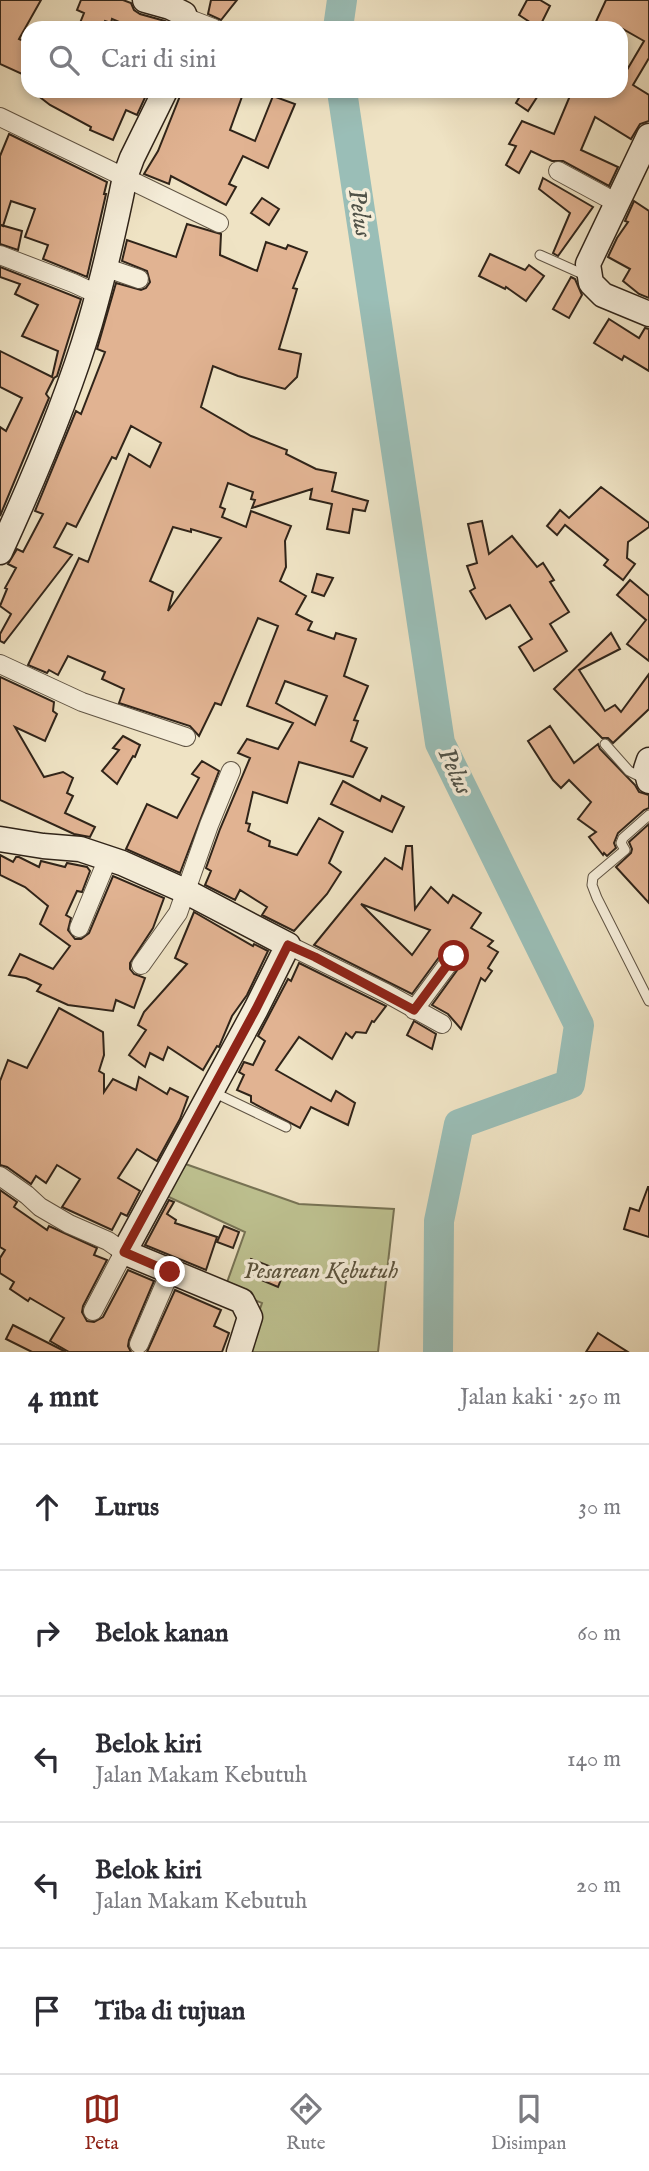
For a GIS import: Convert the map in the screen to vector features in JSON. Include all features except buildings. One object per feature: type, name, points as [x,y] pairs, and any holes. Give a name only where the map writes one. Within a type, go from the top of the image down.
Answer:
[{"type":"street","points":[[145,0],[187,15]]},
{"type":"street","points":[[0,552],[24,500],[73,374],[97,294],[125,177],[162,98]]},
{"type":"street","points":[[0,117],[219,223]]},
{"type":"street","points":[[649,136],[588,264],[591,283],[603,295],[649,314]]},
{"type":"street","points":[[558,171],[617,203]]},
{"type":"street","points":[[0,255],[73,282],[97,294]]},
{"type":"street","points":[[104,267],[139,279]]},
{"type":"street","points":[[0,664],[82,702],[186,737]]},
{"type":"street","points":[[141,965],[178,913],[231,771]]},
{"type":"street","points":[[0,839],[80,849],[108,858],[186,891],[442,1024]]},
{"type":"street","points":[[79,928],[108,858]]},
{"type":"street","points":[[93,1311],[288,945]]},
{"type":"street","points":[[414,1010],[454,956]]},
{"type":"street","points":[[0,1175],[40,1207],[69,1224],[124,1252],[242,1301],[250,1317],[239,1352]]},
{"type":"street","points":[[139,1344],[170,1272]]},
{"type":"lane","points":[[540,255],[590,277]]},
{"type":"lane","points":[[605,744],[629,771],[649,774]]},
{"type":"lane","points":[[649,815],[623,838],[621,843],[625,850],[595,875],[592,883],[649,1001]]},
{"type":"lane","points":[[212,1091],[286,1127]]},
{"type":"green space","name":"Pesarean Kebutuh","points":[[177,1161],[299,1204],[394,1209],[378,1352],[245,1352],[262,1303],[225,1288],[245,1232],[160,1193]]},
{"type":"waterway","name":"Pelus","points":[[339,21],[342,0]]},
{"type":"waterway","name":"Pelus","points":[[343,98],[440,743],[579,1025],[570,1084],[459,1124],[439,1221],[438,1352]]},
{"type":"route","points":[[170,1272],[124,1252],[288,945],[386,993],[414,1010],[454,956]]}]
